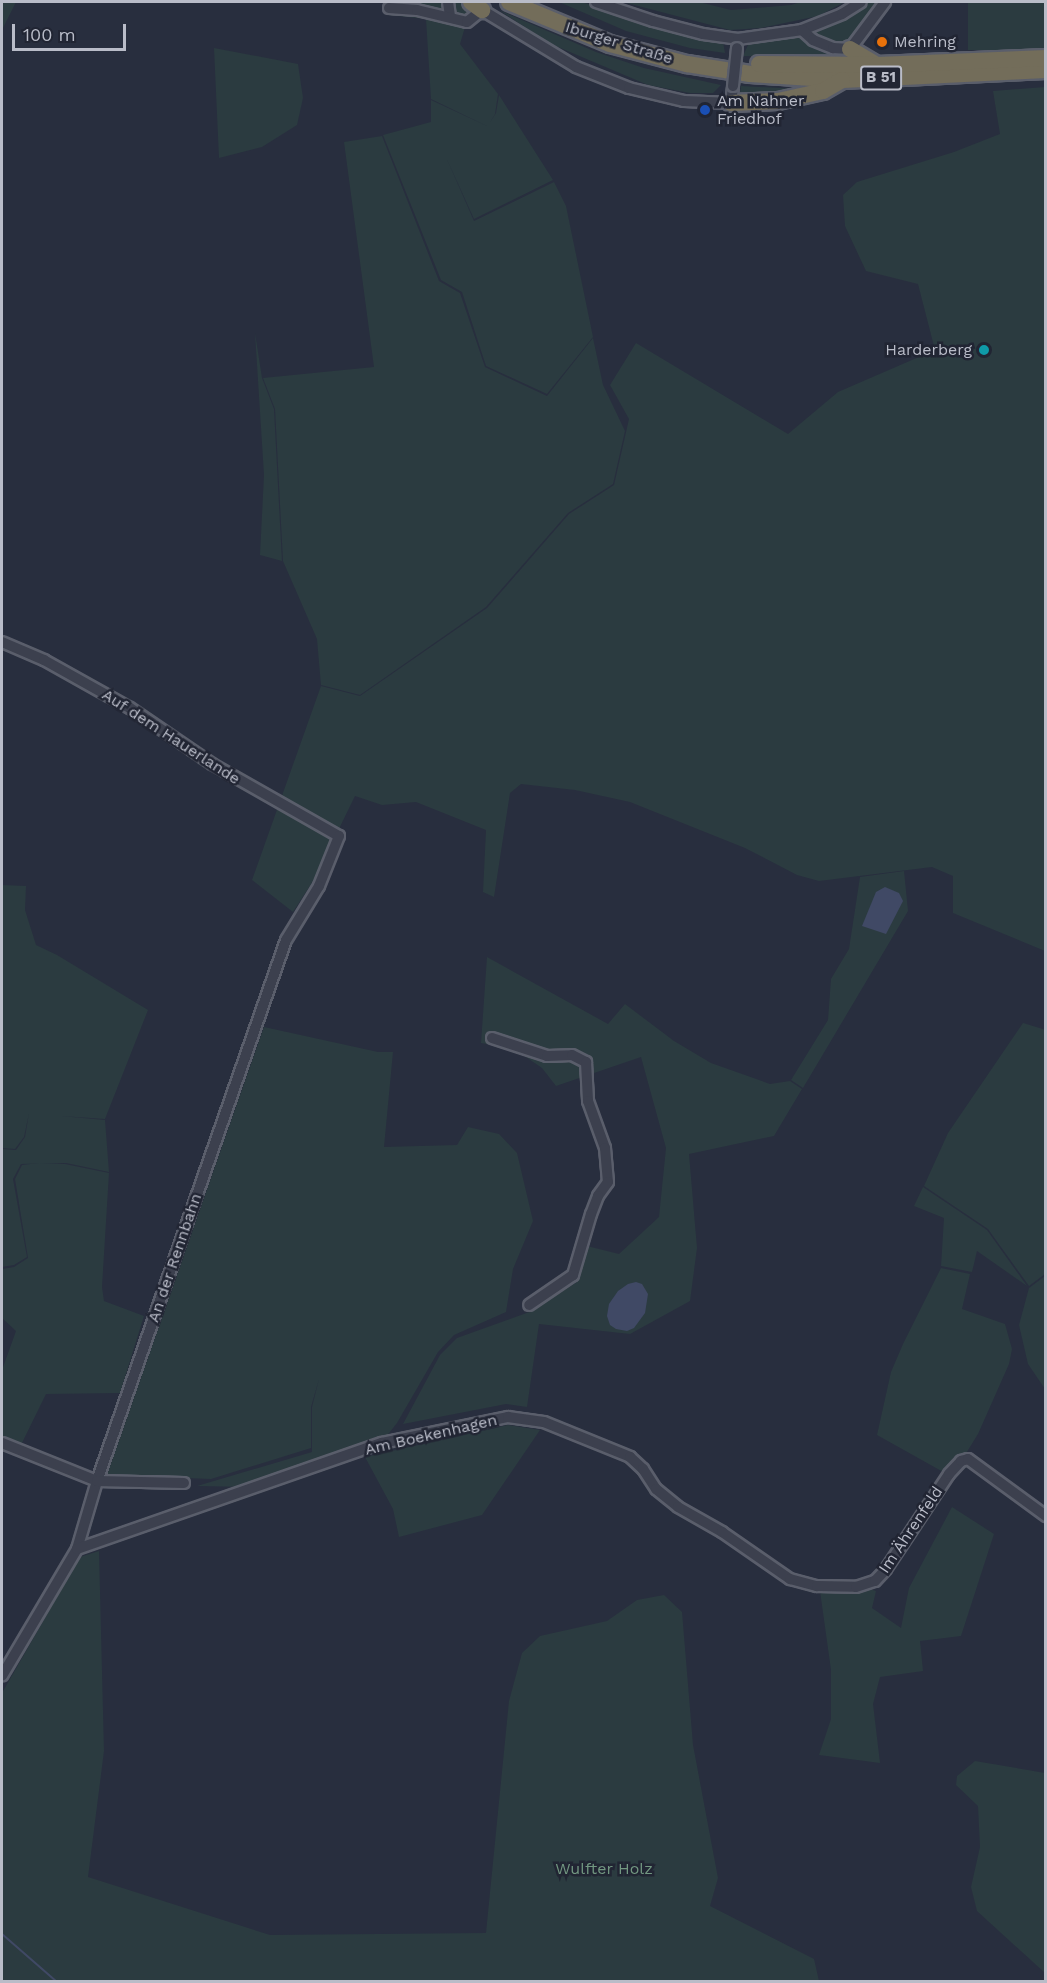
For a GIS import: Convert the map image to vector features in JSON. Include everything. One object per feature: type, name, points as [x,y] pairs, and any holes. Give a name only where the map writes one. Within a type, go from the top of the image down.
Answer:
[{"type":"highway","name":"Iburger Straße","points":[[509,2],[610,44],[687,64],[750,74],[843,80],[1013,66]]},
{"type":"highway","name":"Iburger Straße","points":[[532,2],[619,36],[752,64],[1013,66]]},
{"type":"highway","points":[[850,49],[877,65]]},
{"type":"highway","name":"B 51","points":[[1013,66],[1046,58]]},
{"type":"highway","name":"B 51","points":[[1013,66],[1046,70]]},
{"type":"highway","points":[[732,94],[778,101],[823,91],[843,80]]},
{"type":"street","points":[[448,2],[450,17]]},
{"type":"street","name":"Iburger Straße","points":[[596,2],[738,43],[802,30],[842,14],[861,2]]},
{"type":"street","points":[[802,30],[813,40],[833,48],[850,49],[885,2]]},
{"type":"street","name":"Iburger Straße","points":[[388,8],[417,10],[467,22],[477,6],[576,67],[629,88],[684,101],[732,94]]},
{"type":"street","points":[[732,94],[738,43]]},
{"type":"street","name":"Auf dem Hauerlande","points":[[2,642],[44,660],[130,708],[212,764],[339,836]]},
{"type":"street","name":"An der Rennbahn","points":[[2,1676],[77,1550],[97,1481],[286,940],[319,886],[339,836]]},
{"type":"street","points":[[492,1038],[547,1056],[572,1055],[586,1062],[588,1101],[605,1148],[608,1182],[598,1196],[591,1214],[573,1275],[529,1305]]},
{"type":"street","name":"Am Boekenhagen","points":[[77,1550],[382,1443],[508,1417],[544,1422],[630,1457],[644,1469],[656,1489],[678,1507],[722,1532],[757,1556]]},
{"type":"street","points":[[2,1443],[97,1481],[184,1483]]},
{"type":"street","name":"Im Ährenfeld","points":[[757,1556],[790,1579],[817,1586],[856,1587],[875,1581],[886,1569],[950,1474],[961,1461],[968,1459],[1046,1516]]},
{"type":"green space","points":[[2,2],[16,2],[2,30]]},
{"type":"green space","points":[[390,2],[459,2],[471,7],[460,44],[498,94],[495,114],[489,124],[496,113],[499,95],[553,180],[474,219],[446,157],[474,221],[554,182],[566,206],[593,337],[547,394],[486,366],[462,292],[441,280],[383,135],[431,122],[431,100],[489,127],[431,99],[426,19],[388,15]]},
{"type":"green space","points":[[559,2],[582,2],[660,27],[723,42],[725,53],[690,48],[626,31]]},
{"type":"green space","points":[[623,2],[699,2],[731,10],[791,5],[801,2],[845,2],[818,16],[761,28],[730,30]]},
{"type":"green space","points":[[868,2],[880,2],[849,43],[834,45],[817,39],[815,31]]},
{"type":"green space","points":[[968,2],[1045,2],[1045,50],[968,50]]},
{"type":"green space","points":[[499,10],[596,52],[644,68],[721,85],[713,93],[690,93],[648,85],[551,44]]},
{"type":"green space","points":[[799,35],[821,52],[846,54],[852,58],[743,56],[748,45]]},
{"type":"green space","points":[[214,48],[298,64],[303,98],[297,125],[262,147],[219,158]]},
{"type":"green space","points":[[741,86],[801,89],[768,95],[740,94]]},
{"type":"green space","points":[[1045,87],[1045,951],[953,913],[953,876],[932,867],[819,881],[797,875],[745,848],[630,802],[575,790],[521,784],[510,793],[494,897],[483,892],[486,830],[416,802],[382,805],[355,796],[315,878],[293,912],[252,880],[321,686],[360,696],[487,608],[569,514],[614,485],[629,419],[610,385],[636,343],[788,434],[838,392],[935,350],[918,284],[866,271],[845,226],[843,195],[857,182],[954,152],[1000,134],[993,91]]},
{"type":"green space","points":[[382,136],[439,281],[460,293],[485,367],[547,396],[593,338],[603,385],[625,431],[613,484],[568,513],[486,607],[360,695],[321,685],[317,639],[283,561],[275,409],[263,378],[374,367],[344,142]]},
{"type":"green space","points":[[255,333],[262,378],[274,409],[282,561],[260,555],[264,475]]},
{"type":"green space","points":[[904,871],[908,911],[803,1088],[791,1080],[828,1020],[831,979],[849,949],[860,877]]},
{"type":"green space","points":[[2,885],[26,886],[25,910],[36,945],[57,955],[148,1010],[105,1119],[61,1116],[105,1120],[109,1172],[66,1163],[21,1164],[13,1179],[27,1257],[14,1265],[2,1267],[2,1149],[16,1150],[25,1137],[29,1113],[24,1137],[15,1149],[2,1148]]},
{"type":"green space","points":[[487,957],[608,1024],[625,1004],[674,1041],[711,1063],[770,1084],[790,1081],[802,1089],[774,1136],[689,1154],[697,1248],[690,1301],[630,1334],[539,1324],[527,1407],[506,1404],[403,1424],[440,1355],[457,1338],[532,1311],[577,1282],[587,1246],[619,1254],[659,1217],[666,1148],[641,1057],[556,1086],[542,1068],[523,1055],[503,1047],[481,1043]]},
{"type":"green space","points":[[1023,1023],[1046,1030],[1045,1274],[1029,1286],[988,1229],[924,1186],[948,1133]]},
{"type":"green space","points":[[264,1027],[378,1052],[393,1052],[384,1147],[457,1145],[468,1127],[499,1134],[517,1153],[533,1221],[513,1269],[506,1312],[454,1335],[438,1352],[397,1423],[382,1442],[250,1487],[197,1486],[312,1452],[312,1407],[319,1379],[311,1407],[311,1448],[211,1479],[107,1475]]},
{"type":"green space","points":[[65,1164],[109,1173],[102,1287],[104,1301],[144,1316],[120,1393],[46,1394],[20,1447],[2,1440],[2,1370],[16,1331],[2,1318],[2,1269],[14,1267],[28,1258],[15,1179],[22,1165]]},
{"type":"green space","points":[[923,1187],[987,1230],[1027,1286],[977,1251],[972,1272],[941,1266],[944,1218],[914,1206]]},
{"type":"green space","points":[[941,1268],[970,1274],[962,1309],[1005,1324],[1012,1349],[1009,1364],[978,1434],[965,1455],[957,1457],[945,1473],[877,1435],[891,1372]]},
{"type":"green space","points":[[1045,1276],[1045,1389],[1028,1364],[1019,1325],[1029,1288]]},
{"type":"green space","points":[[508,1425],[540,1430],[482,1515],[399,1537],[393,1509],[365,1457]]},
{"type":"green space","points":[[952,1507],[994,1534],[961,1636],[920,1641],[923,1671],[880,1677],[873,1704],[880,1763],[819,1755],[831,1719],[831,1670],[820,1591],[870,1589],[876,1591],[872,1608],[901,1628],[909,1588]]},
{"type":"green space","name":"Wulfter Holz","points":[[99,1551],[104,1751],[88,1877],[270,1935],[486,1933],[509,1701],[522,1653],[540,1636],[607,1621],[637,1600],[664,1595],[682,1612],[693,1745],[718,1878],[710,1906],[814,1959],[819,1981],[2,1981],[2,1693],[80,1557]]},
{"type":"green space","points":[[975,1761],[1045,1773],[1045,1973],[977,1911],[971,1887],[980,1847],[978,1806],[956,1785],[957,1776]]},
{"type":"water","points":[[885,887],[899,893],[903,901],[886,934],[862,926],[876,892]]},
{"type":"water","points":[[636,1282],[642,1284],[648,1294],[645,1313],[634,1328],[627,1331],[616,1329],[610,1325],[607,1316],[609,1304],[618,1291]]},
{"type":"waterway","points":[[2,1934],[57,1982]]},
{"type":"place","name":"Mehring","points":[[882,42]]},
{"type":"place","name":"Am Nahner Friedhof","points":[[705,110]]},
{"type":"place","name":"Harderberg","points":[[984,350]]}]
